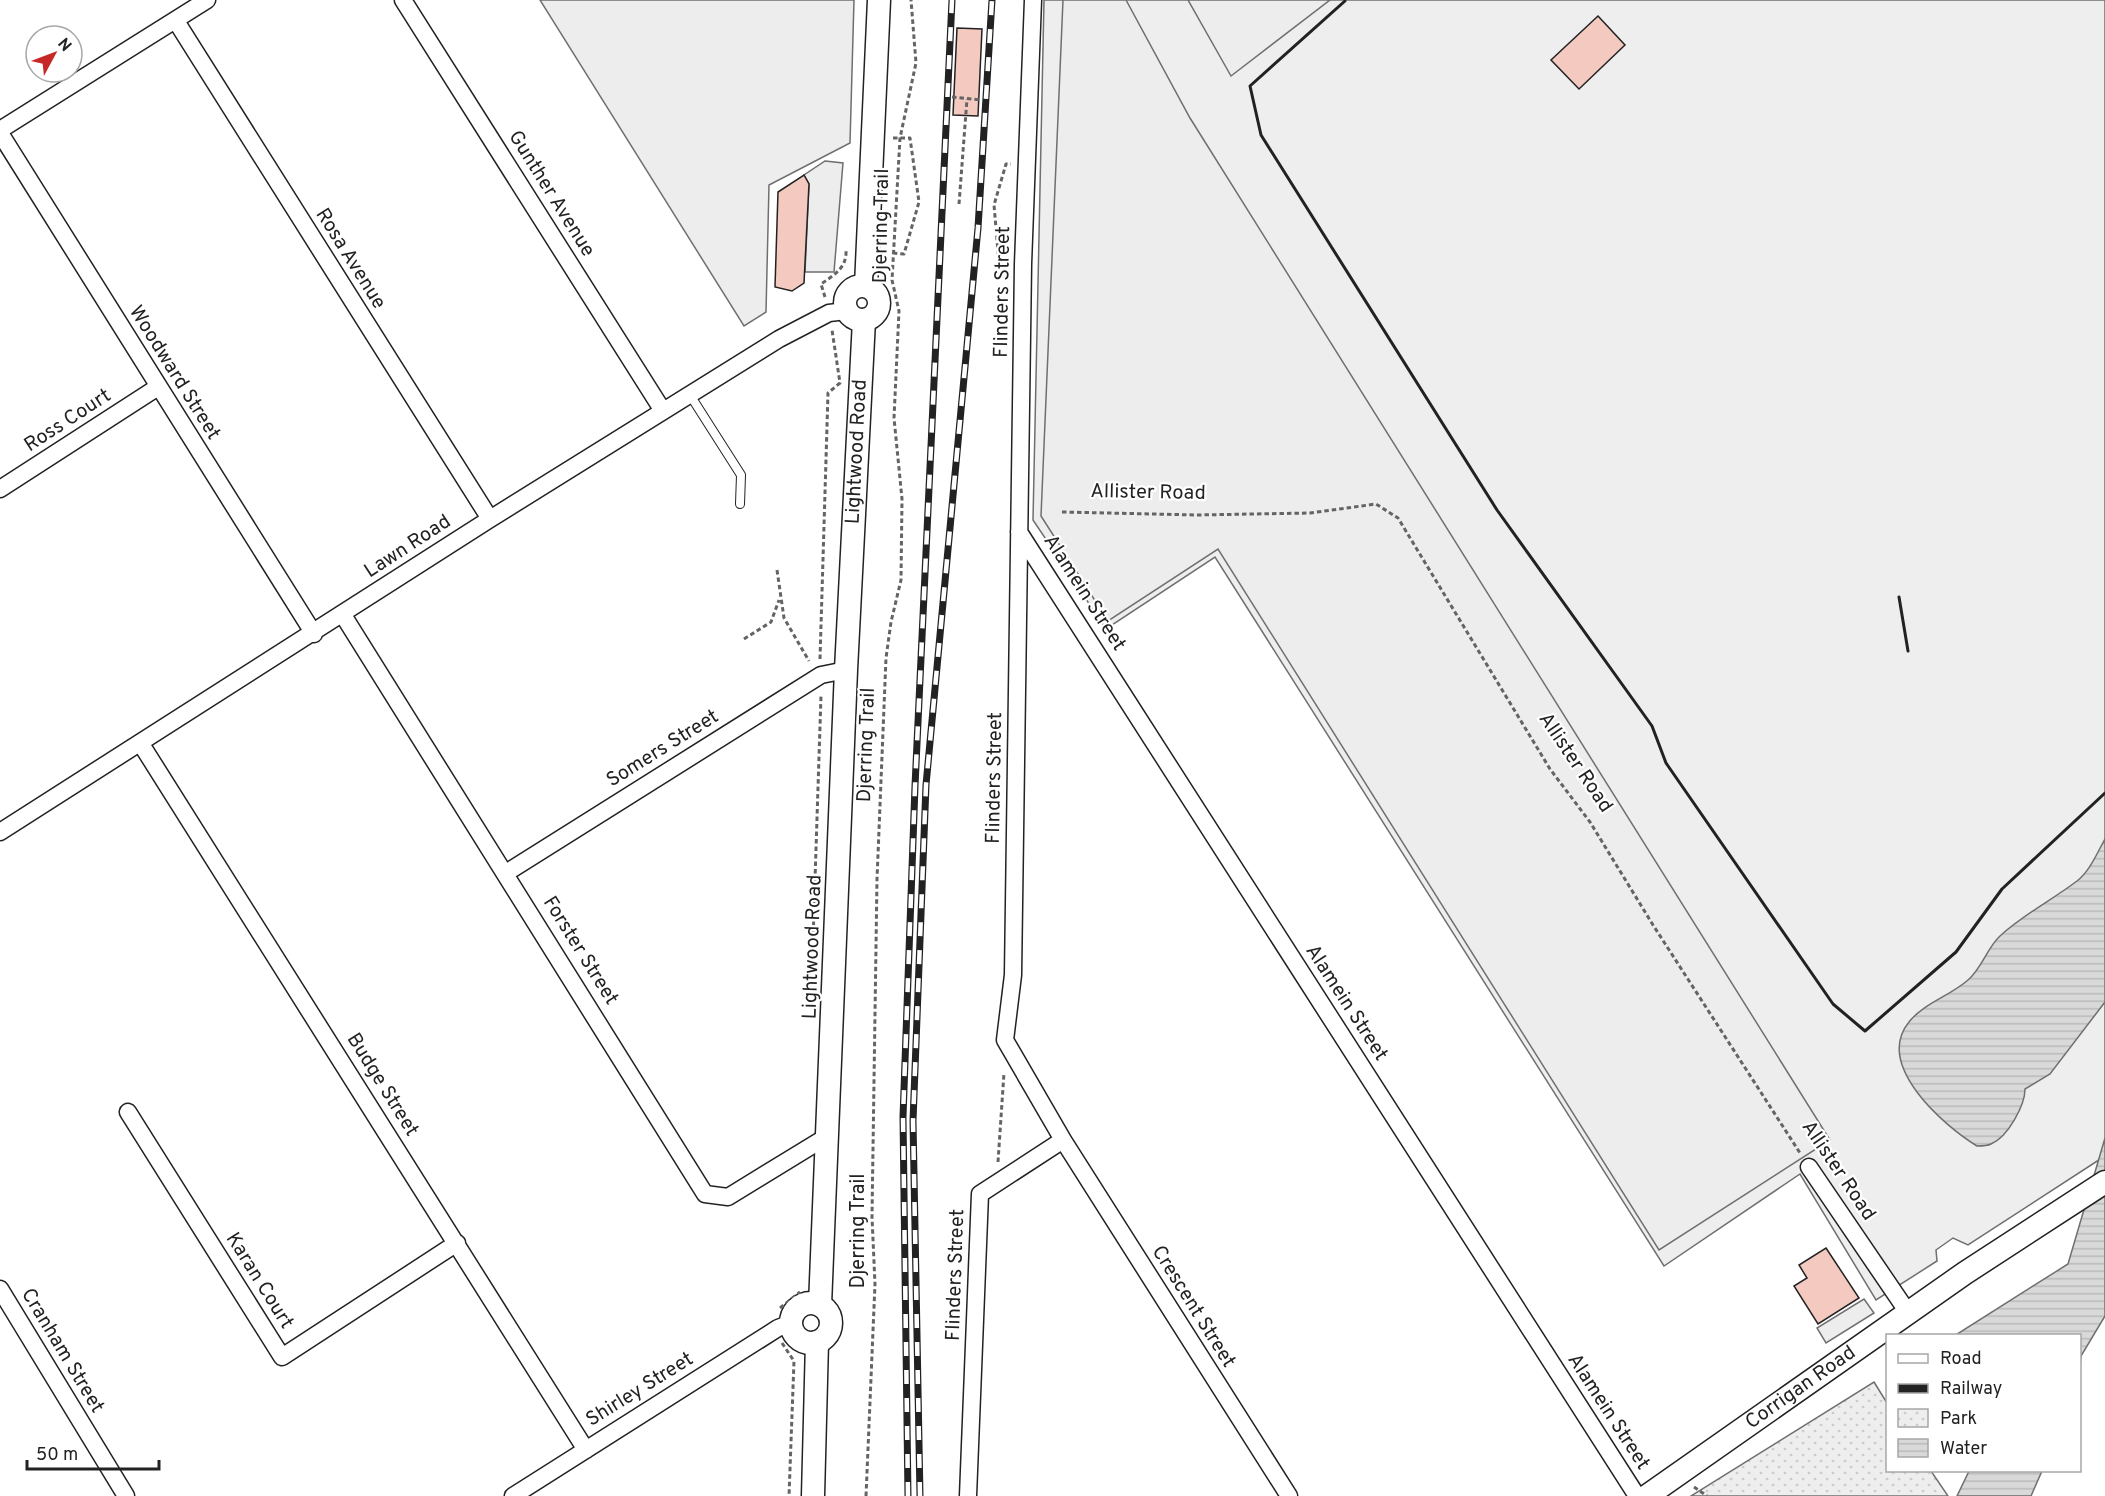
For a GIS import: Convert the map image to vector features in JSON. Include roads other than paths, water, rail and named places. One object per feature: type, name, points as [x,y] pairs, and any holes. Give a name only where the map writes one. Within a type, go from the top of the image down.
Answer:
[{"type":"main road","points":[[855,316],[846,294],[855,287],[866,286],[879,0]]},
{"type":"main road","name":"Lightwood Road","points":[[819,1305],[846,670],[855,316]]},
{"type":"main road","name":"Corrigan Road","points":[[1658,1493],[1965,1273],[2096,1188]]},
{"type":"main road","points":[[807,1304],[819,1305],[825,1309],[831,1321],[828,1334],[818,1342],[805,1342],[799,1339],[785,1325],[801,1306],[807,1304]]},
{"type":"main road","points":[[813,1496],[818,1342]]},
{"type":"street","points":[[0,131],[207,0]]},
{"type":"street","name":"Gunther Avenue","points":[[403,0],[663,411]]},
{"type":"street","name":"Flinders Street","points":[[968,1496],[980,1194],[1062,1140],[1005,1040],[1013,975],[1023,264],[1033,0]]},
{"type":"street","name":"Rosa Avenue","points":[[176,21],[490,519]]},
{"type":"street","name":"Woodward Street","points":[[0,131],[5,152],[158,387],[314,634]]},
{"type":"street","name":"Lawn Road","points":[[0,832],[314,634],[490,519],[779,339],[830,314],[855,316]]},
{"type":"street","name":"Ross Court","points":[[0,489],[158,387]]},
{"type":"street","name":"Alamein Street","points":[[1019,532],[1637,1496]]},
{"type":"street","name":"Forster Street","points":[[343,615],[705,1194],[728,1197],[826,1137]]},
{"type":"street","name":"Somers Street","points":[[506,873],[821,675],[846,670]]},
{"type":"street","name":"Budge Street","points":[[141,744],[586,1450]]},
{"type":"street","name":"Karan Court","points":[[128,1112],[282,1357],[457,1243]]},
{"type":"street","name":"Crescent Street","points":[[1062,1140],[1288,1496]]},
{"type":"street","name":"Allister Road","points":[[1809,1167],[1909,1314]]},
{"type":"street","name":"Cranham Street","points":[[0,1290],[126,1496]]},
{"type":"street","name":"Shirley Street","points":[[513,1496],[785,1325]]},
{"type":"lane","points":[[690,395],[741,475],[740,504]]},
{"type":"water","points":[[2105,839],[2105,1002],[2050,1074],[2025,1089],[2019,1112],[2003,1135],[1991,1144],[1977,1146],[1947,1124],[1917,1092],[1906,1075],[1900,1057],[1900,1039],[1915,1015],[1961,986],[1973,975],[2000,936],[2082,877]]},
{"type":"water","points":[[2105,1138],[2105,1316],[2081,1356],[2081,1334],[1957,1334],[2068,1264]]},
{"type":"water","points":[[1968,1472],[2042,1472],[2031,1496],[1957,1496]]},
{"type":"railway","points":[[908,1496],[903,1117],[915,786],[952,0]]},
{"type":"railway","points":[[920,1496],[913,1121],[926,785],[978,228],[992,0]]}]
